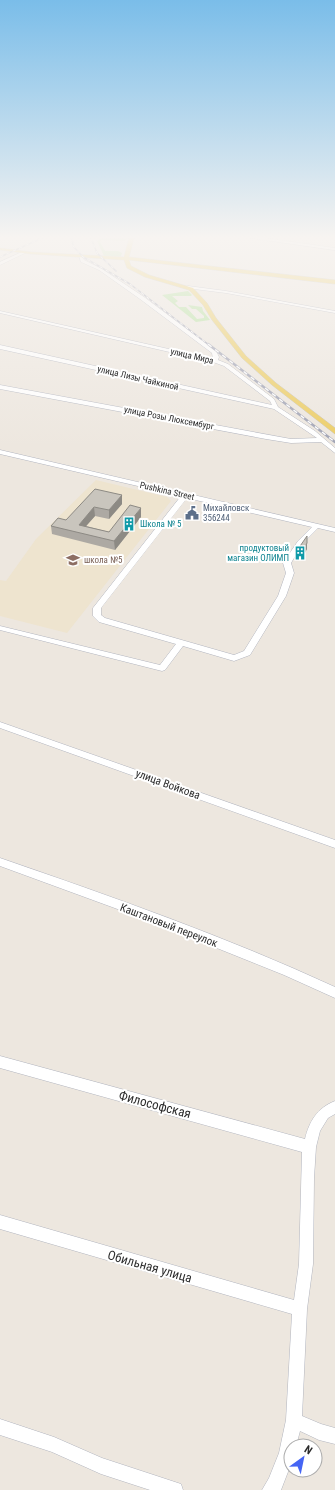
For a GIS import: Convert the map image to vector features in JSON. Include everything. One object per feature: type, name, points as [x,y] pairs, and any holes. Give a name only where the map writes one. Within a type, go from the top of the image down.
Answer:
[{"type":"main road","points":[[207,308],[244,357],[274,384],[335,432]]},
{"type":"street","points":[[156,308],[214,352],[216,357],[215,361]]},
{"type":"street","points":[[311,308],[335,312]]},
{"type":"street","name":"улица Мира","points":[[0,312],[215,361],[226,365],[272,400],[276,408]]},
{"type":"street","name":"улица Лизы Чайкиной","points":[[0,347],[276,408]]},
{"type":"street","name":"улица Розы Люксембург","points":[[0,387],[266,437],[291,441],[322,440]]},
{"type":"street","points":[[276,408],[313,432],[335,451]]},
{"type":"street","name":"Pushkina Street","points":[[0,452],[335,530]]},
{"type":"street","points":[[185,496],[97,608],[97,616],[102,620],[234,658],[247,653],[282,596],[290,573],[287,563],[300,542],[316,526]]},
{"type":"street","points":[[2,628],[162,668],[181,642]]},
{"type":"street","name":"улица Войкова","points":[[0,725],[335,844]]},
{"type":"street","name":"Каштановый переулок","points":[[0,862],[146,915],[288,971],[335,993]]},
{"type":"street","name":"Философская","points":[[0,1062],[309,1147]]},
{"type":"street","points":[[273,1487],[287,1453],[294,1420],[300,1309],[306,1264],[307,1178],[309,1147],[314,1128],[324,1114],[335,1107]]},
{"type":"street","name":"Обильная улица","points":[[0,1222],[300,1309]]},
{"type":"street","points":[[294,1420],[319,1432],[335,1436]]},
{"type":"street","points":[[0,1427],[54,1446],[102,1466],[175,1490]]},
{"type":"shaded area","name":"школа №5","points":[[96,480],[167,497],[171,501],[67,633],[0,616],[0,580],[6,581],[36,539]]},
{"type":"green space","points":[[178,308],[186,308],[197,319],[204,318],[204,316],[196,309],[191,308],[202,308],[210,320],[196,322]]},
{"type":"building","points":[[95,489],[122,495],[109,510],[94,507],[79,525],[109,532],[130,505],[141,508],[114,541],[51,526],[58,518],[66,520]]},
{"type":"building","points":[[307,536],[307,543],[302,554],[296,552]]},
{"type":"railway","points":[[160,308],[209,345]]},
{"type":"railway","points":[[208,344],[335,442]]},
{"type":"place","name":"Михайловск 356244","points":[[192,513]]},
{"type":"place","name":"Школа № 5","points":[[129,524]]},
{"type":"place","name":"продуктовый магазин ОЛИМП","points":[[300,553]]},
{"type":"place","name":"школа №5","points":[[73,560]]}]
